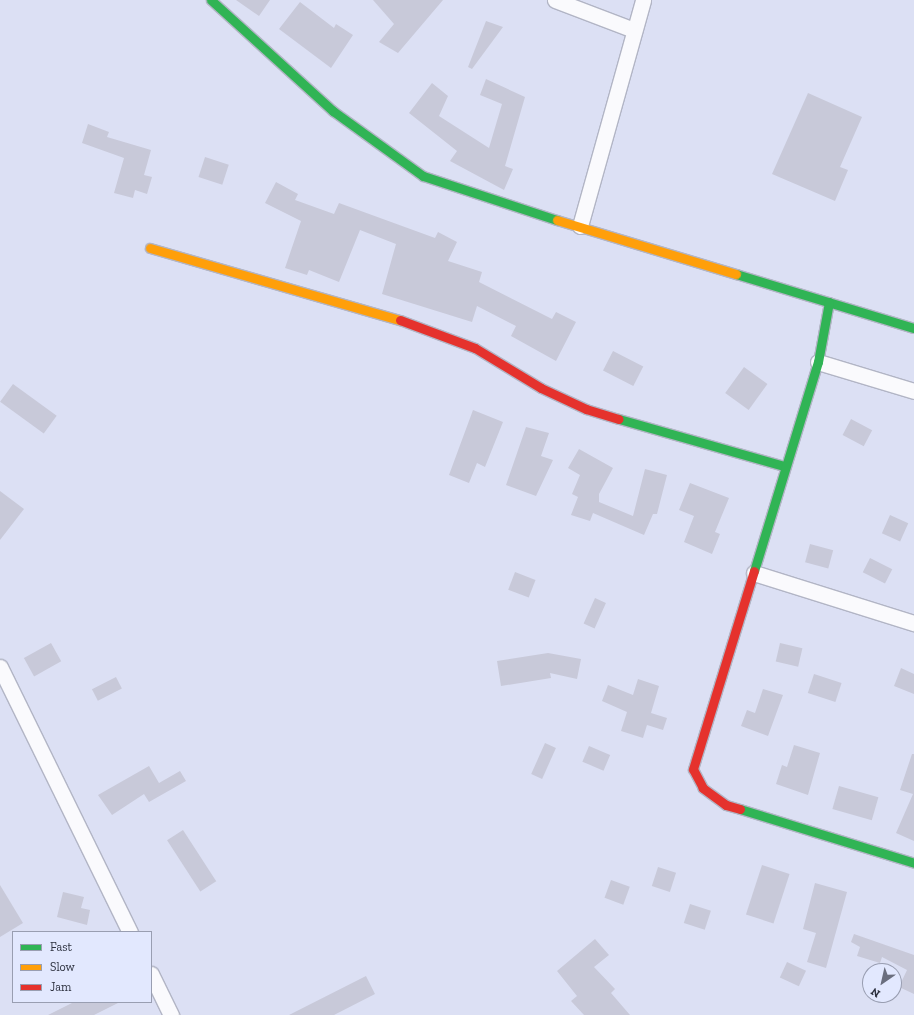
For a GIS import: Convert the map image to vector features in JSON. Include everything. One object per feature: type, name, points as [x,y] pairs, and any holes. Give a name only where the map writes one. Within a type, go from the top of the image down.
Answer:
[{"type":"street","points":[[211,0],[333,111],[422,176],[914,328]]},
{"type":"street","points":[[555,0],[634,30]]},
{"type":"street","points":[[580,226],[643,0]]},
{"type":"street","points":[[150,248],[432,329],[475,348],[541,388],[586,409],[784,466]]},
{"type":"street","points":[[829,302],[818,362],[784,466],[754,573],[693,769],[702,788],[726,805],[914,864]]},
{"type":"street","points":[[818,362],[914,391]]},
{"type":"street","points":[[754,573],[914,622]]},
{"type":"street","points":[[0,667],[130,931]]},
{"type":"street","points":[[152,976],[171,1015]]},
{"type":"building","points":[[236,0],[270,0],[259,16]]},
{"type":"building","points":[[373,0],[443,0],[398,53],[379,42],[394,24]]},
{"type":"building","points":[[300,2],[334,28],[336,24],[353,35],[331,68],[279,29]]},
{"type":"building","points":[[486,21],[503,27],[472,69],[468,67]]},
{"type":"building","points":[[486,79],[525,97],[505,166],[513,169],[504,190],[450,161],[457,151],[409,113],[432,83],[448,96],[439,116],[489,148],[502,104],[480,95]]},
{"type":"building","points":[[808,93],[862,117],[840,167],[848,170],[835,201],[772,174]]},
{"type":"building","points":[[88,124],[109,132],[107,137],[151,150],[144,175],[152,177],[147,194],[135,190],[133,198],[114,193],[124,158],[82,143]]},
{"type":"building","points":[[205,157],[229,165],[222,185],[199,177]]},
{"type":"building","points":[[276,182],[298,194],[295,200],[334,214],[339,203],[435,238],[438,232],[457,242],[448,261],[482,272],[479,282],[552,319],[556,312],[576,322],[556,361],[511,336],[516,326],[477,306],[472,322],[382,294],[396,244],[360,230],[339,282],[309,270],[307,275],[285,268],[301,221],[265,203]]},
{"type":"building","points":[[613,351],[643,366],[633,386],[603,371]]},
{"type":"building","points":[[744,367],[767,384],[749,410],[725,393]]},
{"type":"building","points":[[13,384],[57,416],[44,434],[0,402]]},
{"type":"building","points":[[473,410],[503,422],[485,467],[477,463],[469,483],[449,475]]},
{"type":"building","points":[[851,419],[872,430],[864,446],[843,435]]},
{"type":"building","points":[[526,427],[549,433],[541,456],[553,460],[536,496],[506,485]]},
{"type":"building","points":[[579,449],[613,468],[599,494],[599,502],[633,516],[645,469],[667,475],[657,514],[653,514],[644,535],[593,513],[590,521],[571,515],[578,497],[572,494],[580,475],[568,468]]},
{"type":"building","points":[[690,483],[729,498],[715,532],[720,534],[712,554],[684,542],[694,516],[679,510]]},
{"type":"building","points":[[0,491],[24,509],[0,540]]},
{"type":"building","points":[[890,515],[908,523],[900,541],[882,533]]},
{"type":"building","points":[[810,544],[833,550],[828,569],[805,562]]},
{"type":"building","points":[[870,558],[892,569],[885,584],[863,572]]},
{"type":"building","points":[[515,572],[536,580],[529,598],[508,590]]},
{"type":"building","points":[[595,598],[606,603],[595,628],[584,624]]},
{"type":"building","points":[[51,643],[61,661],[34,676],[24,658]]},
{"type":"building","points":[[780,643],[802,648],[798,667],[776,662]]},
{"type":"building","points":[[548,653],[581,659],[577,679],[550,673],[551,678],[501,686],[497,661]]},
{"type":"building","points":[[901,668],[914,674],[914,694],[894,686]]},
{"type":"building","points":[[814,674],[842,683],[835,702],[808,693]]},
{"type":"building","points":[[116,677],[122,689],[98,701],[92,689]]},
{"type":"building","points":[[638,679],[659,686],[651,713],[667,718],[663,730],[647,725],[643,738],[621,731],[627,712],[602,701],[608,685],[633,695]]},
{"type":"building","points":[[763,689],[783,695],[768,736],[741,726],[747,710],[755,713]]},
{"type":"building","points":[[545,743],[556,748],[542,779],[531,774]]},
{"type":"building","points":[[794,745],[820,753],[808,795],[776,784],[782,765],[787,767]]},
{"type":"building","points":[[589,746],[610,755],[604,771],[582,762]]},
{"type":"building","points":[[912,754],[914,754],[914,841],[896,833],[913,794],[900,790]]},
{"type":"building","points":[[149,766],[159,783],[180,771],[186,781],[149,802],[144,794],[112,815],[98,795]]},
{"type":"building","points":[[839,786],[878,797],[872,820],[832,809]]},
{"type":"building","points":[[183,830],[216,881],[200,892],[167,840]]},
{"type":"building","points":[[762,865],[790,874],[774,923],[746,914]]},
{"type":"building","points":[[658,867],[676,873],[670,892],[652,886]]},
{"type":"building","points":[[611,880],[630,887],[623,905],[605,898]]},
{"type":"building","points":[[815,883],[847,892],[826,968],[807,962],[816,933],[803,929]]},
{"type":"building","points":[[0,885],[23,923],[0,937]]},
{"type":"building","points":[[63,892],[84,897],[81,908],[90,910],[87,925],[57,917]]},
{"type":"building","points":[[690,904],[711,911],[705,930],[684,923]]},
{"type":"building","points":[[854,934],[914,955],[914,994],[902,988],[902,981],[907,970],[902,967],[902,963],[894,963],[882,957],[880,963],[857,956],[860,947],[851,942]]},
{"type":"building","points":[[595,939],[609,955],[594,967],[615,989],[611,993],[630,1015],[584,1015],[571,1001],[577,996],[557,971]]},
{"type":"building","points":[[787,962],[806,971],[799,986],[780,977]]},
{"type":"building","points":[[366,976],[375,994],[334,1015],[289,1015]]},
{"type":"building","points":[[72,1003],[118,1003],[94,1015],[48,1015]]},
{"type":"traffic: fast","points":[[211,0],[333,111],[423,176],[557,220]]},
{"type":"traffic: fast","points":[[736,274],[914,328]]},
{"type":"traffic: fast","points":[[754,571],[818,362],[829,302]]},
{"type":"traffic: fast","points":[[619,419],[784,466]]},
{"type":"traffic: fast","points":[[740,809],[914,863]]},
{"type":"traffic: slow","points":[[557,220],[736,274]]},
{"type":"traffic: slow","points":[[150,248],[400,320]]},
{"type":"traffic: jam","points":[[400,320],[475,348],[541,388],[586,409],[619,419]]},
{"type":"traffic: jam","points":[[740,809],[726,805],[703,788],[693,769],[754,571]]}]
